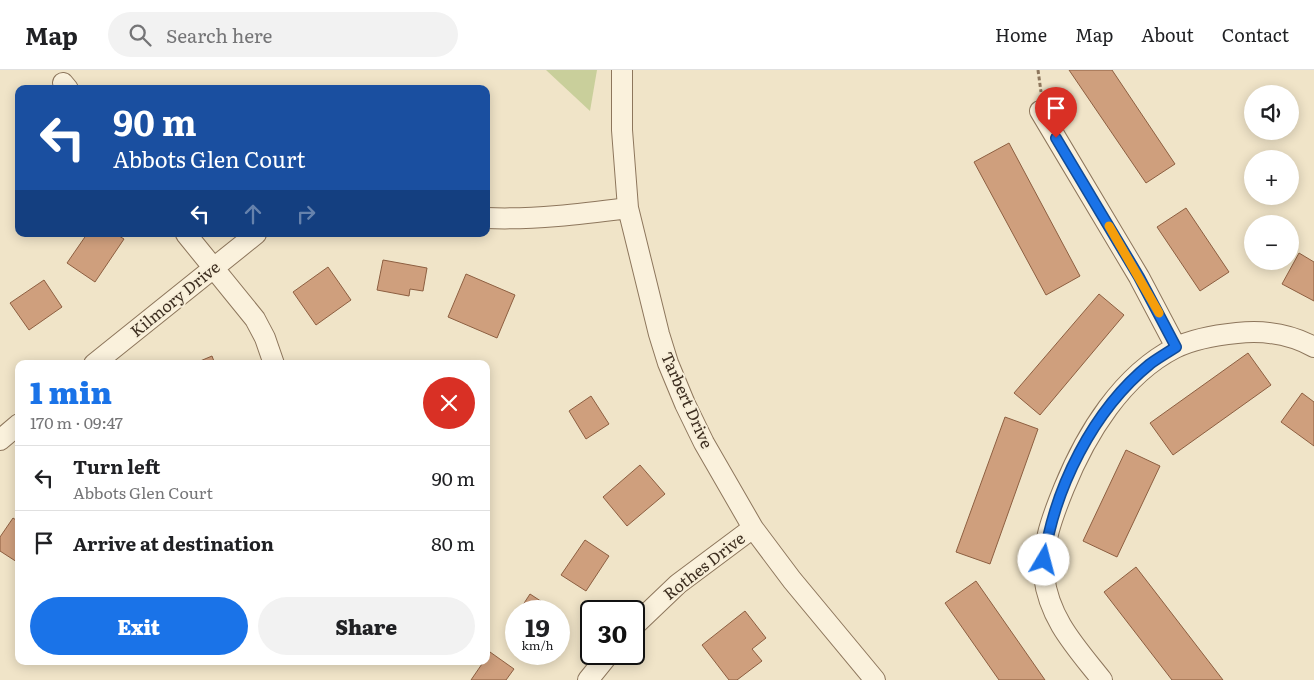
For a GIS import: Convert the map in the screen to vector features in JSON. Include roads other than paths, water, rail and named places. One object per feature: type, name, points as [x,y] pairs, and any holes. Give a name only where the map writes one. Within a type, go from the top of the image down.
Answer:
[{"type":"street","name":"Tarbert Drive","points":[[622,70],[622,130],[628,208],[659,334],[668,363],[685,404],[704,443],[753,528],[792,580],[875,680]]},
{"type":"street","points":[[1041,105],[1139,277],[1176,347]]},
{"type":"street","points":[[490,218],[513,220],[628,208]]},
{"type":"street","points":[[188,237],[255,319],[265,338],[273,360]]},
{"type":"street","name":"Kilmory Drive","points":[[99,360],[252,237]]},
{"type":"street","points":[[1102,680],[1061,628],[1054,614],[1044,575],[1047,536],[1056,507],[1079,453],[1092,432],[1112,403],[1130,382],[1151,363],[1176,347],[1206,338],[1245,332],[1268,332],[1289,336],[1314,347]]},
{"type":"street","points":[[0,440],[15,427]]},
{"type":"street","name":"Rothes Drive","points":[[645,616],[678,584],[753,528]]},
{"type":"street","points":[[588,680],[600,665]]}]
